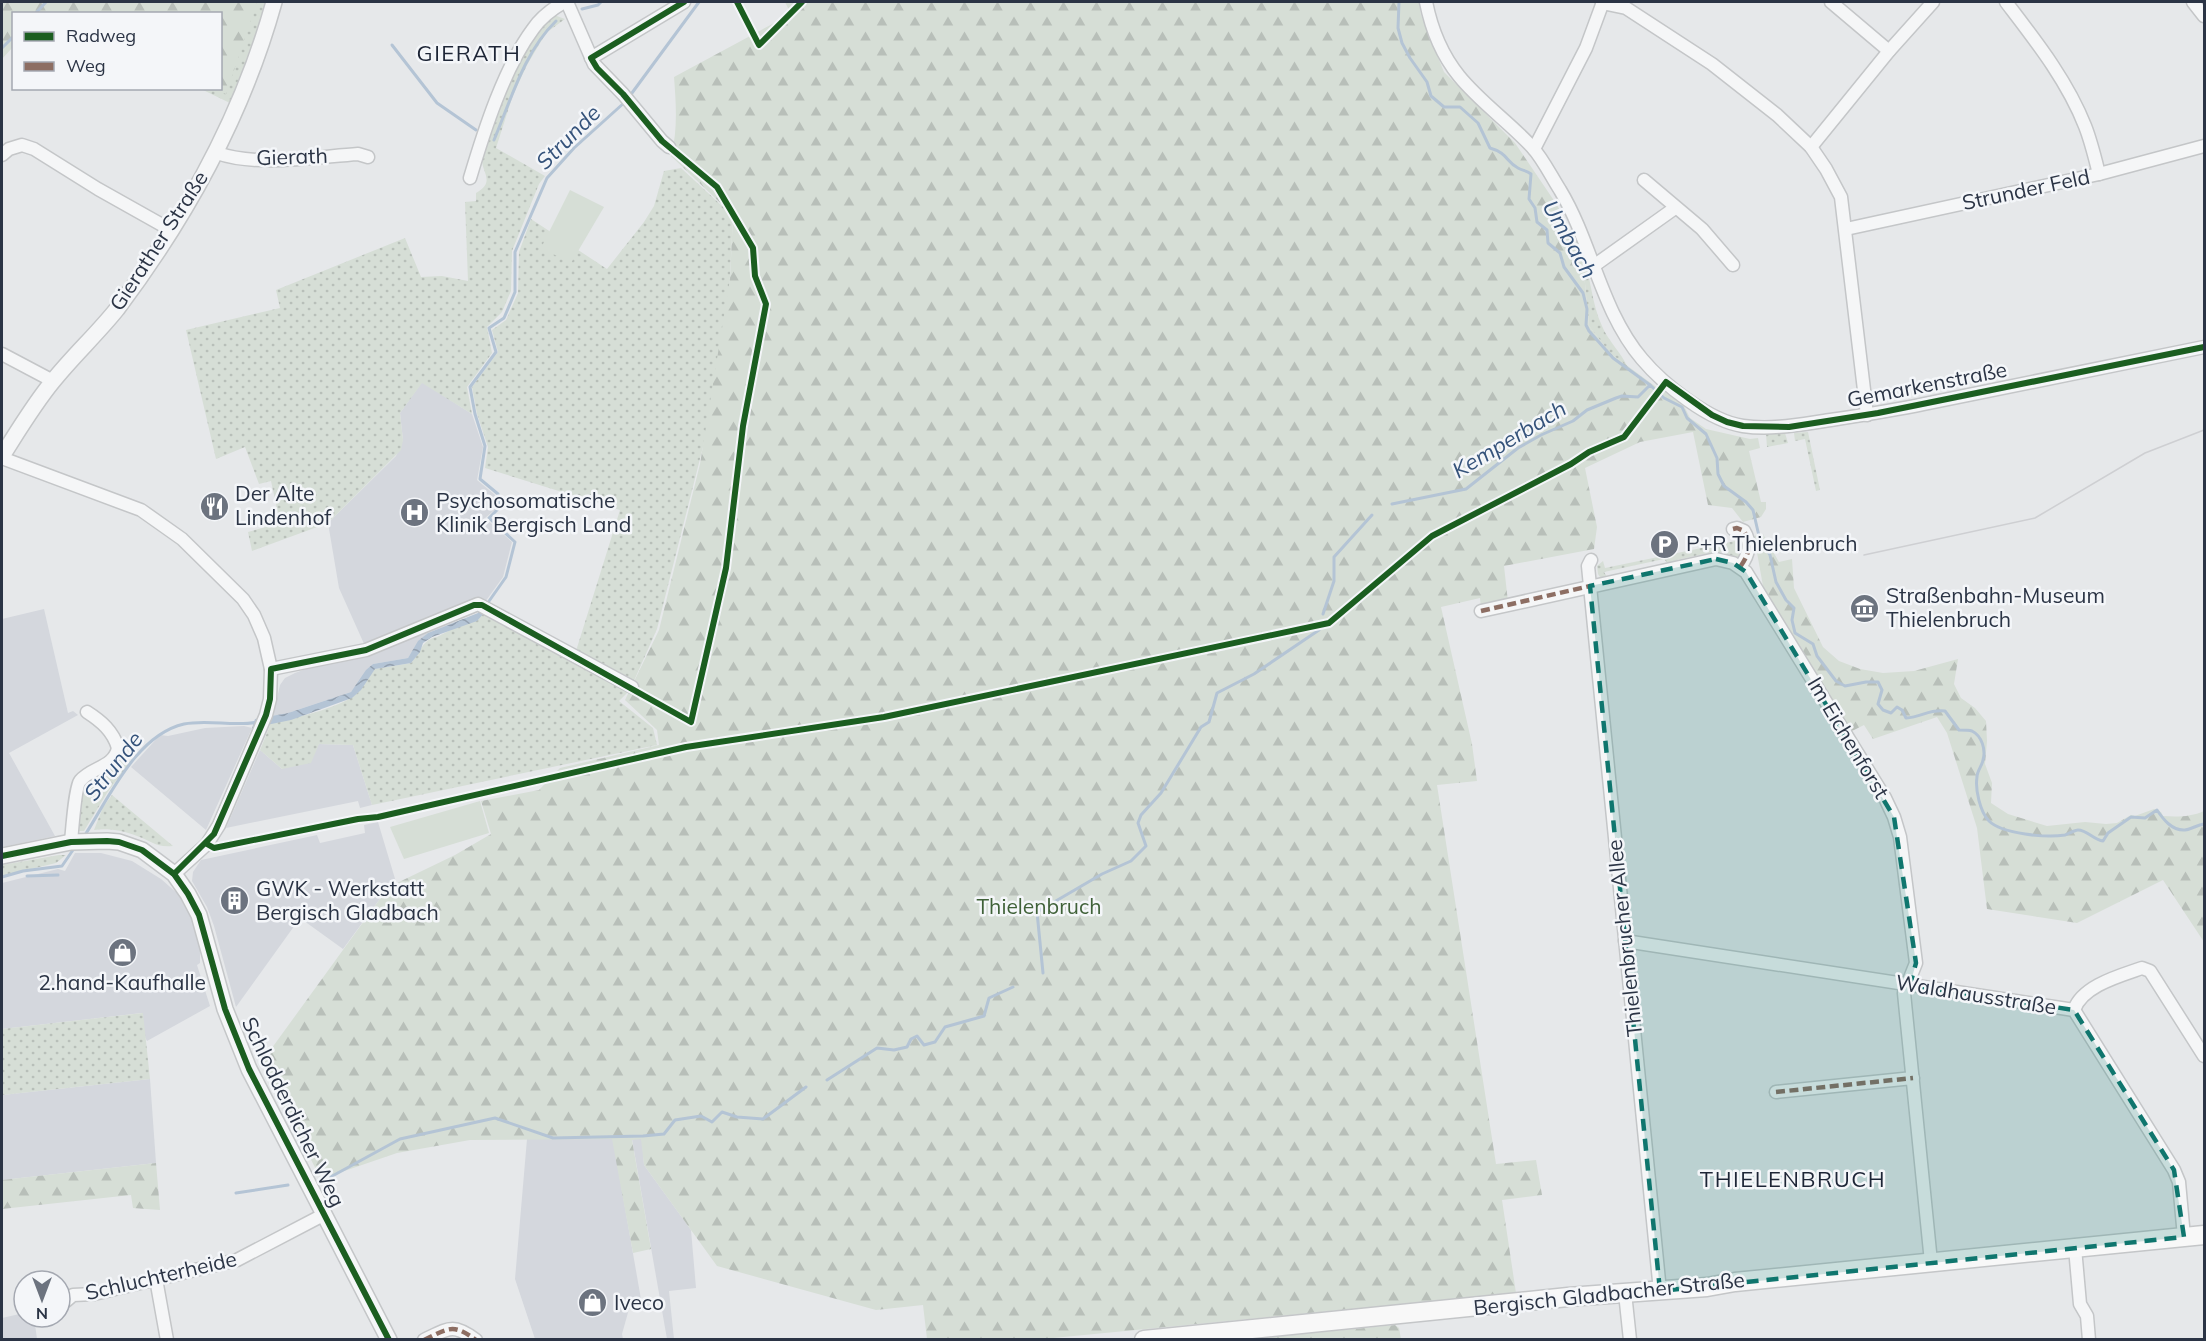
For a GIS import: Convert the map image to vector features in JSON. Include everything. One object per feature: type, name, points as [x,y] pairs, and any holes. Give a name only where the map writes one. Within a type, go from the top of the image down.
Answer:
[{"type":"main road","name":"Bergisch Gladbacher Straße","points":[[1144,1340],[1568,1297],[1660,1291],[2205,1235]]},
{"type":"street","name":"Gierather Straße","points":[[2,457],[53,381],[115,310],[171,230],[217,153],[240,104],[266,32],[274,2]]},
{"type":"street","points":[[470,178],[480,144],[514,61],[532,29],[548,12],[566,2],[597,68],[669,147]]},
{"type":"street","points":[[591,58],[684,2]]},
{"type":"street","name":"Gemarkenstraße","points":[[1426,2],[1441,47],[1458,75],[1534,149],[1561,192],[1583,234],[1609,304],[1626,338],[1641,358],[1666,382],[1712,415],[1727,422],[1760,427],[1802,425],[1867,415],[2205,347]]},
{"type":"street","points":[[1534,149],[1586,48],[1603,2],[1626,8],[1712,64],[1777,115],[1811,147],[1841,197],[1867,415]]},
{"type":"street","points":[[1831,2],[1889,51]]},
{"type":"street","points":[[1811,147],[1889,51],[1933,2]]},
{"type":"street","points":[[2006,2],[2040,46],[2072,97],[2085,126],[2100,174]]},
{"type":"street","points":[[2193,2],[2205,16]]},
{"type":"street","points":[[2,155],[9,149],[22,145],[34,149],[98,189],[171,230]]},
{"type":"street","name":"Strunder Feld","points":[[1846,229],[2100,174],[2205,146]]},
{"type":"street","name":"Gierath","points":[[217,153],[233,158],[259,160],[358,154],[368,157]]},
{"type":"street","points":[[1644,180],[1701,229],[1734,265]]},
{"type":"street","points":[[1595,265],[1675,208]]},
{"type":"street","points":[[2,354],[53,381]]},
{"type":"street","points":[[2,457],[141,510],[182,539],[228,583],[249,607],[264,638],[271,669],[270,699],[264,721],[214,834],[174,874]]},
{"type":"street","points":[[1481,611],[1716,559],[1740,567],[1749,549],[1744,531],[1733,529]]},
{"type":"street","name":"Thielenbrucher Allee","points":[[1591,560],[1588,567],[1660,1291]]},
{"type":"street","name":"Im Eichenforst","points":[[1740,567],[1760,593],[1894,817],[1900,837],[1916,963],[1904,993],[1931,1262]]},
{"type":"street","points":[[271,669],[366,650],[474,605],[485,607],[632,687]]},
{"type":"street","points":[[78,842],[77,785],[86,776],[114,758],[118,748],[116,741],[105,726],[87,712]]},
{"type":"street","name":"Schlodderdicher Weg","points":[[2,855],[78,842],[119,842],[142,850],[174,874],[199,915],[225,1009],[249,1069],[390,1340]]},
{"type":"street","name":"Waldhausstraße","points":[[1625,941],[2074,1010],[2174,1170],[2179,1182],[2184,1237]]},
{"type":"street","points":[[2074,1010],[2078,999],[2110,980],[2142,968],[2150,971],[2205,1056]]},
{"type":"street","points":[[1776,1092],[1913,1078]]},
{"type":"street","name":"Schluchterheide","points":[[72,1296],[94,1294],[237,1260],[252,1255],[325,1214]]},
{"type":"street","points":[[2075,1248],[2080,1304],[2087,1316],[2089,1340]]},
{"type":"street","points":[[156,1279],[167,1340]]},
{"type":"street","points":[[1625,1293],[1630,1340]]},
{"type":"street","points":[[424,1340],[450,1327],[461,1329],[476,1340]]},
{"type":"highlighted area","points":[[1716,559],[1733,563],[1746,572],[1894,817],[1916,963],[1910,985],[2074,1010],[2174,1170],[2184,1237],[1660,1291],[1590,586]]},
{"type":"shaded area","name":"Psychosomatische Klinik Bergisch Land","points":[[422,382],[472,414],[483,447],[477,480],[495,495],[497,508],[485,518],[512,542],[503,577],[485,602],[365,646],[339,588],[328,523],[396,456],[403,440],[400,413]]},
{"type":"shaded area","points":[[44,609],[68,713],[73,711],[78,715],[9,753],[55,836],[2,847],[2,619]]},
{"type":"shaded area","points":[[464,619],[428,633],[419,641],[408,658],[373,664],[351,692],[273,716],[280,685],[285,678],[325,662],[368,653]]},
{"type":"shaded area","points":[[244,726],[252,728],[206,830],[131,767],[160,735],[168,736],[205,728]]},
{"type":"shaded area","points":[[319,744],[353,745],[372,805],[360,808],[358,801],[226,828],[260,750],[282,769]]},
{"type":"shaded area","points":[[378,822],[396,882],[385,892],[343,949],[300,918],[236,1007],[214,926],[207,907],[192,881],[193,872],[201,860],[317,835],[320,843],[365,833],[364,825]]},
{"type":"shaded area","points":[[75,853],[101,853],[132,861],[161,879],[178,894],[191,918],[200,946],[200,963],[197,965],[210,1006],[147,1041],[144,1035],[142,1013],[2,1029],[2,883],[58,869],[65,871]]},
{"type":"shaded area","points":[[150,1079],[156,1163],[2,1180],[2,1095]]},
{"type":"shaded area","points":[[527,1139],[613,1139],[642,1305],[629,1309],[622,1334],[623,1339],[535,1339],[515,1279]]},
{"type":"shaded area","points":[[632,1139],[642,1139],[644,1165],[691,1230],[696,1288],[669,1291],[674,1339],[667,1339]]},
{"type":"shaded area","points":[[12,1316],[12,1329],[36,1329],[37,1339],[2,1339],[2,1318]]},
{"type":"green space","points":[[2,2],[257,2],[226,94],[216,90],[222,90],[222,12],[12,12],[12,48],[2,59]]},
{"type":"green space","points":[[110,2],[266,2],[256,40],[232,104],[203,90],[222,90],[222,12],[202,12]]},
{"type":"green space","name":"Thielenbruch","points":[[785,2],[1419,2],[1421,15],[1444,72],[1515,143],[1557,205],[1582,252],[1589,326],[1610,353],[1663,392],[1668,391],[1682,402],[1690,418],[1706,429],[1750,439],[1758,438],[1760,448],[1749,451],[1761,502],[1766,502],[1766,509],[1761,517],[1743,522],[1732,508],[1708,505],[1693,432],[1640,442],[1585,468],[1597,527],[1594,549],[1504,566],[1508,602],[1481,608],[1480,598],[1441,607],[1472,744],[1477,781],[1437,785],[1496,1164],[1536,1160],[1542,1195],[1502,1200],[1516,1293],[1043,1339],[927,1339],[923,1305],[876,1310],[717,1266],[644,1165],[641,1139],[632,1140],[651,1249],[633,1253],[612,1139],[470,1140],[397,1153],[321,1179],[261,1063],[385,892],[397,883],[455,855],[491,834],[481,801],[539,790],[560,768],[659,745],[657,730],[625,700],[659,630],[700,464],[730,279],[733,215],[671,156],[676,127],[674,77],[791,14]]},
{"type":"green space","points":[[554,15],[565,19],[546,33],[527,65],[513,95],[496,148],[545,176],[539,184],[512,251],[511,291],[502,312],[487,327],[492,353],[467,387],[472,414],[422,383],[400,413],[403,440],[401,450],[328,523],[252,551],[248,532],[280,523],[271,481],[259,484],[245,447],[216,459],[186,330],[280,308],[276,290],[405,238],[421,277],[442,276],[468,281],[465,202],[476,201],[476,193],[486,184],[482,156],[502,100],[519,62],[541,28]]},
{"type":"green space","points":[[681,168],[733,216],[728,317],[705,439],[657,629],[633,683],[576,651],[620,510],[485,468],[488,447],[477,414],[472,387],[498,352],[492,330],[506,320],[518,293],[519,252],[531,219],[607,269],[654,206],[664,171]]},
{"type":"green space","points":[[570,190],[604,207],[571,263],[541,248]]},
{"type":"green space","points":[[1582,252],[1598,317],[1627,366],[1610,353],[1589,326]]},
{"type":"green space","points":[[1808,432],[1820,490],[1816,491],[1805,439],[1795,441],[1794,433]]},
{"type":"green space","points":[[1785,433],[1788,443],[1767,447],[1766,434]]},
{"type":"green space","points":[[1734,533],[1741,535],[1745,547],[1741,556],[1737,558],[1725,556],[1722,552],[1713,552],[1676,560],[1669,565],[1664,559],[1604,572],[1607,577],[1600,577],[1598,574],[1597,566],[1603,561],[1605,568],[1735,541]]},
{"type":"green space","points":[[1763,534],[1779,562],[1792,559],[1794,588],[1823,647],[1839,661],[1860,669],[1883,673],[1914,671],[1958,659],[1954,684],[1961,698],[1975,708],[1986,721],[1985,764],[1992,783],[1991,803],[2008,814],[2047,826],[2085,822],[2117,823],[2131,815],[2135,816],[2154,809],[2161,812],[2163,816],[2189,815],[2204,811],[2204,942],[2163,880],[2077,923],[1987,909],[1977,828],[1947,733],[1937,717],[1873,739],[1864,725],[1852,731],[1783,624],[1763,586],[1754,536]]},
{"type":"green space","points":[[485,612],[628,692],[619,701],[653,728],[657,745],[372,805],[353,745],[319,744],[311,763],[282,769],[260,750],[271,723],[315,712],[348,700],[358,692],[375,669],[411,663],[428,640]]},
{"type":"green space","points":[[121,761],[131,761],[107,793],[84,831],[77,831],[84,784]]},
{"type":"green space","points":[[112,795],[173,846],[158,845],[121,831],[94,830],[103,807]]},
{"type":"green space","points":[[480,801],[489,833],[404,859],[390,827]]},
{"type":"green space","points":[[66,855],[56,863],[2,876],[2,865]]},
{"type":"green space","points":[[143,1013],[150,1079],[2,1095],[2,1029]]},
{"type":"green space","points":[[156,1163],[160,1210],[133,1208],[131,1195],[2,1209],[2,1180]]},
{"type":"green space","points":[[1395,1325],[1399,1328],[1401,1339],[1249,1339]]},
{"type":"water","points":[[479,609],[485,612],[477,621],[432,637],[423,643],[420,652],[411,663],[375,669],[361,690],[352,698],[291,720],[252,728],[255,719],[288,713],[351,692],[373,664],[408,658],[418,641],[428,633],[478,613]]},
{"type":"waterway","points":[[37,12],[46,2]]},
{"type":"waterway","points":[[582,9],[601,2]]},
{"type":"waterway","name":"Strunde","points":[[629,97],[699,2]]},
{"type":"waterway","name":"Umbach","points":[[1399,2],[1398,28],[1402,43],[1427,82],[1431,96],[1444,107],[1460,107],[1478,123],[1490,148],[1500,152],[1514,166],[1531,174],[1529,199],[1535,208],[1537,222],[1547,230],[1548,243],[1560,253],[1564,267],[1583,293],[1587,309],[1586,325],[1589,331],[1613,358],[1650,385]]},
{"type":"waterway","points":[[494,140],[527,62],[535,47],[556,21]]},
{"type":"waterway","points":[[2,48],[12,38]]},
{"type":"waterway","points":[[392,45],[437,103],[476,130]]},
{"type":"waterway","name":"Strunde","points":[[487,604],[506,577],[515,542],[489,518],[500,507],[498,494],[480,479],[485,446],[475,414],[470,387],[496,352],[489,328],[504,318],[515,292],[515,252],[547,178],[574,148],[625,102]]},
{"type":"waterway","name":"Kemperbach","points":[[1392,504],[1466,489],[1518,448],[1573,421],[1587,410],[1622,396],[1638,397],[1650,385],[1664,398],[1682,407],[1687,418],[1706,434],[1717,458],[1718,474],[1724,486],[1753,510],[1759,536],[1770,555],[1776,582],[1786,600],[1794,608],[1792,620],[1795,633],[1813,644],[1817,656],[1836,681],[1845,686],[1878,682],[1882,690],[1878,704],[1883,710],[1891,713],[1897,707],[1902,710],[1906,718],[1934,711],[1945,711],[1959,730],[1972,731],[1978,736],[1984,752],[1977,775],[1977,788],[1981,806],[1989,821],[2014,832],[2036,835],[2065,835],[2081,830],[2103,841],[2108,833],[2131,817],[2145,818],[2157,810],[2165,821],[2176,829],[2185,830],[2204,824]]},
{"type":"waterway","name":"Kemperbach","points":[[1323,614],[1334,581],[1334,557],[1372,515]]},
{"type":"waterway","name":"Kemperbach","points":[[1043,973],[1037,912],[1102,874],[1131,861],[1146,846],[1138,823],[1141,815],[1161,793],[1201,727],[1209,722],[1217,693],[1254,674],[1319,630]]},
{"type":"waterway","name":"Strunde","points":[[85,835],[114,787],[138,754],[167,730],[184,724],[202,722],[240,724],[258,722]]},
{"type":"waterway","name":"Strunde","points":[[2,877],[23,871],[62,866],[75,847]]},
{"type":"waterway","points":[[27,876],[58,875]]},
{"type":"waterway","name":"Kemperbach","points":[[827,1080],[877,1048],[894,1050],[907,1047],[911,1039],[917,1036],[924,1045],[935,1042],[945,1027],[984,1016],[989,998],[1013,987]]},
{"type":"waterway","name":"Kemperbach","points":[[325,1180],[400,1139],[495,1118],[553,1138],[664,1134],[675,1120],[701,1116],[712,1122],[722,1112],[737,1117],[763,1119],[806,1087]]},
{"type":"waterway","name":"Kemperbach","points":[[236,1193],[288,1185]]},
{"type":"tram line","points":[[1864,555],[2035,518],[2145,453],[2204,430]]},
{"type":"marked path","points":[[1733,529],[1744,531],[1749,545],[1746,558],[1740,567]]},
{"type":"marked path","points":[[1481,611],[1590,586]]},
{"type":"marked path","points":[[1776,1092],[1913,1078]]},
{"type":"marked path","points":[[424,1340],[451,1329],[462,1331],[476,1340]]},
{"type":"cycle path","points":[[174,874],[214,834],[266,715],[270,699],[271,669],[366,650],[474,605],[482,605],[691,722],[726,568],[743,426],[766,304],[755,276],[753,248],[717,187],[662,141],[623,94],[597,68],[591,58],[684,2]]},
{"type":"cycle path","points":[[737,2],[759,45],[802,2]]},
{"type":"cycle path","points":[[207,844],[214,848],[378,817],[686,747],[884,717],[1329,623],[1432,536],[1571,464],[1589,452],[1624,437],[1666,382],[1712,415],[1727,422],[1743,426],[1789,427],[1878,413],[2204,347]]},
{"type":"cycle path","points":[[2,856],[71,842],[119,842],[142,850],[174,874],[199,915],[225,1009],[249,1069],[389,1340]]},
{"type":"place","name":"Der Alte Lindenhof","points":[[214,506]]},
{"type":"place","name":"Psychosomatische Klinik Bergisch Land","points":[[415,513]]},
{"type":"place","name":"P+R Thielenbruch","points":[[1665,544]]},
{"type":"place","name":"Straßenbahn-Museum Thielenbruch","points":[[1865,608]]},
{"type":"place","name":"GWK - Werkstatt Bergisch Gladbach","points":[[235,901]]},
{"type":"place","name":"2.hand-Kaufhalle","points":[[122,952]]},
{"type":"place","name":"Iveco","points":[[593,1303]]},
{"type":"district","name":"GIERATH","points":[[469,53]]},
{"type":"district","name":"THIELENBRUCH","points":[[1793,1179]]}]
